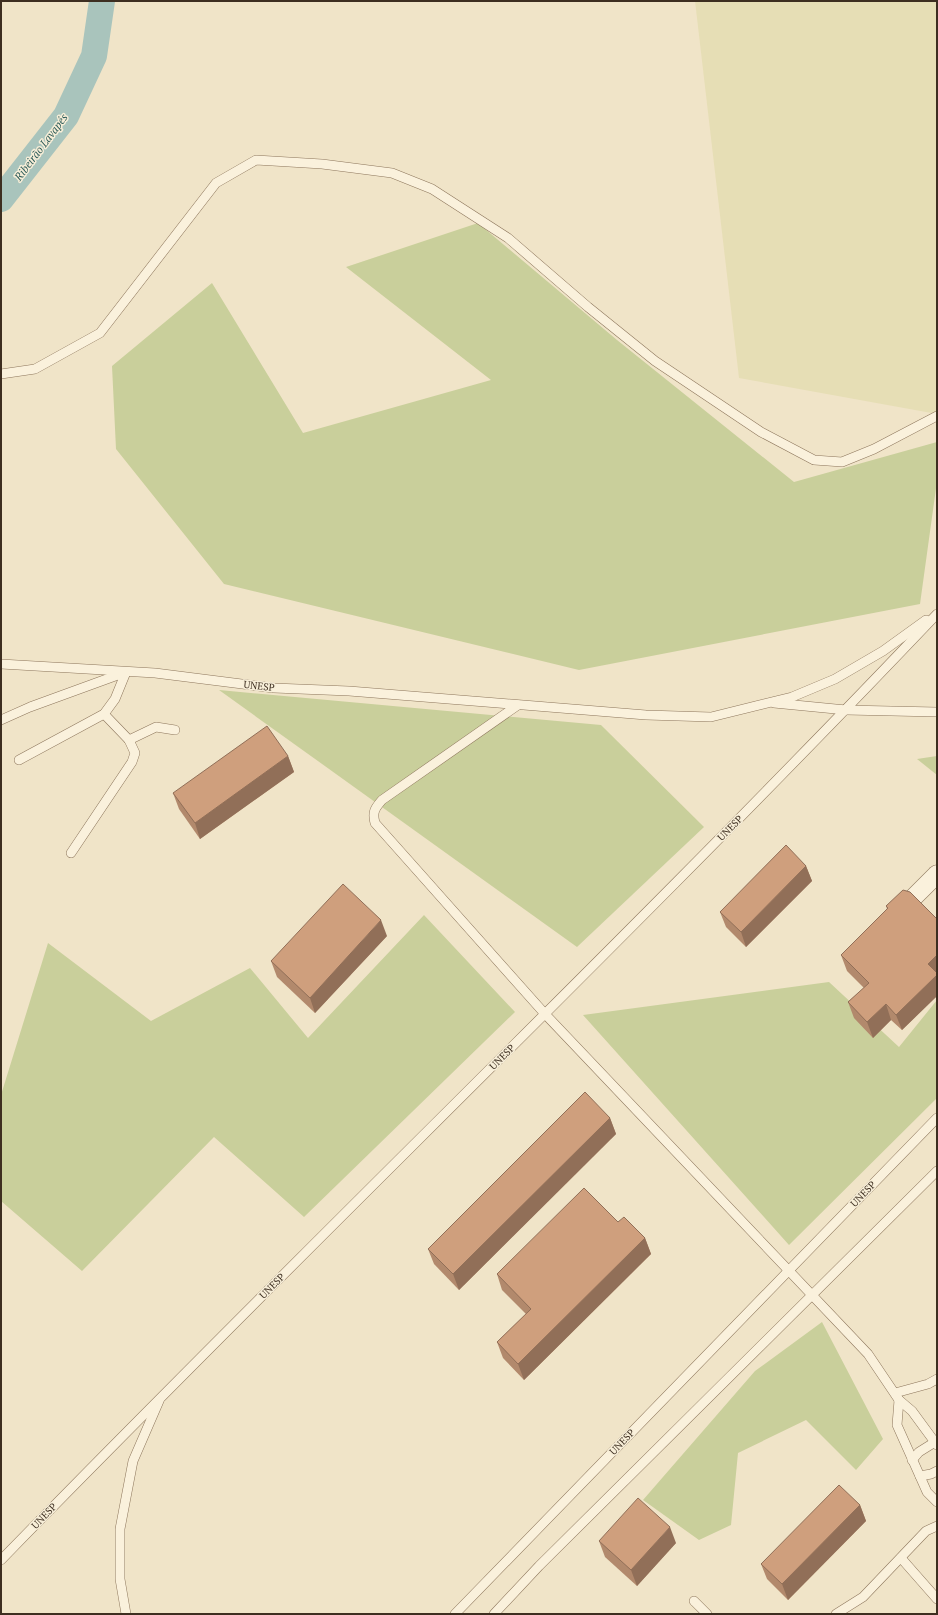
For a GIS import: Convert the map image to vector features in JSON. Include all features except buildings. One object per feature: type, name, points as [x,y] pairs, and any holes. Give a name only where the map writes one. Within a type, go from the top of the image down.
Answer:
[{"type":"street","points":[[914,897],[937,874]]},
{"type":"lane","points":[[1,374],[35,369],[100,333],[216,182],[256,160],[322,164],[392,173],[432,189],[508,238],[588,307],[655,361],[761,432],[814,460],[842,462],[874,448],[937,416]]},
{"type":"lane","name":"UNESP","points":[[1,664],[155,673],[274,688],[349,691],[646,716],[711,717],[792,697],[835,679],[883,650],[937,613]]},
{"type":"lane","name":"UNESP","points":[[1,1560],[162,1395],[545,1014],[846,710],[937,613]]},
{"type":"lane","points":[[18,760],[104,714],[115,699],[126,672]]},
{"type":"lane","points":[[1,720],[38,704],[126,672]]},
{"type":"lane","name":"UNESP","points":[[766,703],[846,710],[937,712]]},
{"type":"lane","points":[[518,705],[382,800],[374,809],[373,817],[375,823],[545,1014],[868,1354],[897,1397],[912,1410],[936,1444],[919,1452],[912,1460]]},
{"type":"lane","points":[[71,853],[132,762],[135,753],[130,740],[104,714]]},
{"type":"lane","points":[[130,740],[156,727],[175,730]]},
{"type":"lane","name":"UNESP","points":[[455,1614],[937,1118]]},
{"type":"lane","points":[[494,1614],[539,1566],[937,1171]]},
{"type":"lane","points":[[897,1397],[928,1384],[937,1378]]},
{"type":"lane","points":[[126,1614],[120,1579],[120,1529],[133,1460],[162,1395]]},
{"type":"lane","points":[[897,1397],[898,1424],[912,1460],[927,1492],[937,1502]]},
{"type":"lane","points":[[920,1476],[937,1471]]},
{"type":"lane","points":[[836,1614],[864,1597],[926,1531],[937,1526]]},
{"type":"lane","points":[[901,1558],[937,1599]]},
{"type":"lane","points":[[694,1601],[707,1614]]},
{"type":"shaded area","points":[[695,1],[937,1],[937,414],[739,378]]},
{"type":"green space","points":[[478,223],[617,340],[794,482],[937,442],[937,481],[920,604],[579,670],[224,584],[116,449],[112,366],[212,283],[303,433],[491,380],[346,267]]},
{"type":"green space","points":[[219,690],[601,725],[704,827],[577,947]]},
{"type":"green space","points":[[937,756],[937,775],[917,759]]},
{"type":"green space","points":[[424,915],[515,1012],[304,1217],[214,1137],[82,1271],[1,1201],[1,1095],[48,943],[151,1021],[250,968],[308,1038]]},
{"type":"green space","points":[[829,982],[899,1047],[937,1000],[937,1098],[789,1245],[583,1015]]},
{"type":"green space","points":[[822,1322],[883,1439],[856,1470],[806,1420],[738,1453],[731,1525],[699,1540],[643,1500],[755,1371]]},
{"type":"waterway","name":"Ribeirão Lavapés","points":[[1,199],[66,116],[94,56],[102,1]]}]
